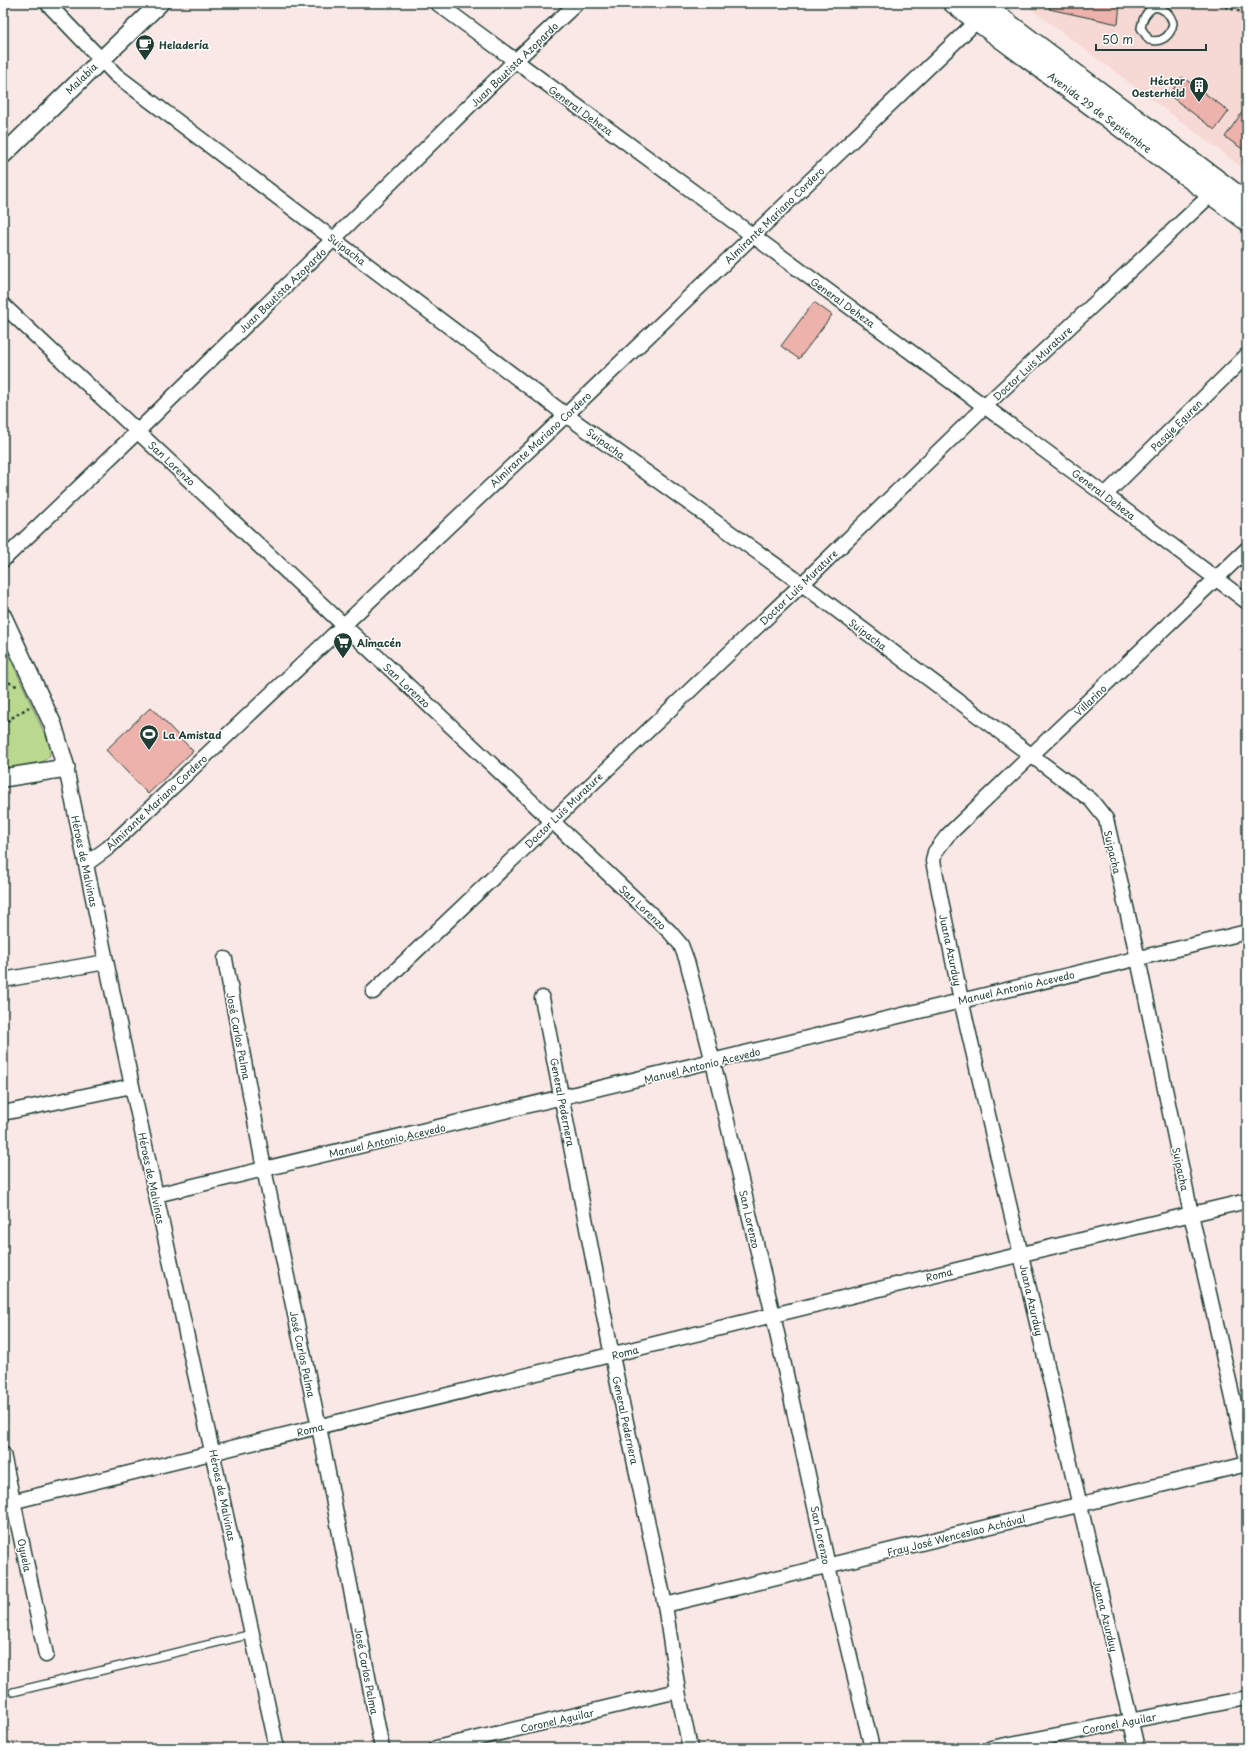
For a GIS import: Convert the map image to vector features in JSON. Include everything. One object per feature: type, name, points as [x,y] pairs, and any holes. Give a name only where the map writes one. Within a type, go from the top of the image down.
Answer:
[{"type":"main road","name":"Avenida 29 de Septiembre","points":[[953,3],[983,11],[1217,189],[1247,221]]},
{"type":"main road","name":"Avenida 29 de Septiembre","points":[[1217,189],[1247,202]]},
{"type":"street","name":"Suipacha","points":[[47,3],[116,75],[566,414],[802,584],[1091,800],[1106,819],[1138,958],[1190,1214],[1247,1460]]},
{"type":"street","name":"Malabia","points":[[3,155],[160,3]]},
{"type":"street","name":"General Deheza","points":[[437,3],[985,406],[1247,602]]},
{"type":"street","name":"Juan Bautista Azopardo","points":[[3,560],[334,240],[515,61],[577,3]]},
{"type":"street","name":"Almirante Mariano Cordero","points":[[86,864],[108,848],[566,414],[752,236],[983,11]]},
{"type":"street","name":"Doctor Luis Murature","points":[[374,992],[802,584],[985,406],[1217,189]]},
{"type":"street","name":"San Lorenzo","points":[[3,305],[551,822],[669,931],[681,945],[713,1062],[773,1315],[828,1566],[872,1748]]},
{"type":"street","name":"Pasaje Eguren","points":[[1105,495],[1247,355]]},
{"type":"street","name":"Villarino","points":[[935,852],[947,836],[1247,549]]},
{"type":"street","name":"Héroes de Malvinas","points":[[3,617],[56,733],[66,768],[132,1086],[214,1454],[277,1748]]},
{"type":"street","points":[[3,778],[66,768]]},
{"type":"street","name":"Juana Azurduy","points":[[935,852],[933,861],[961,1000],[1022,1254],[1079,1505],[1137,1748]]},
{"type":"street","name":"Manuel Antonio Acevedo","points":[[156,1195],[713,1062],[961,1000],[1247,932]]},
{"type":"street","name":"José Carlos Palma","points":[[224,959],[264,1169],[319,1427],[382,1748]]},
{"type":"street","points":[[3,980],[106,962]]},
{"type":"street","name":"General Pedernera","points":[[542,998],[563,1098],[612,1356],[665,1604],[678,1692],[690,1748]]},
{"type":"street","points":[[3,1113],[132,1086]]},
{"type":"street","name":"Roma","points":[[8,1503],[214,1454],[1022,1254],[1247,1201]]},
{"type":"street","name":"Oyuela","points":[[3,1454],[8,1503],[46,1656]]},
{"type":"street","name":"Fray José Wenceslao Achával","points":[[665,1604],[1247,1464]]},
{"type":"street","name":"Coronel Aguilar","points":[[436,1748],[678,1692]]},
{"type":"street","name":"Coronel Aguilar","points":[[991,1748],[1247,1698]]},
{"type":"lane","points":[[1154,5],[1168,12],[1172,23],[1169,35],[1159,41],[1149,40],[1141,28],[1143,18],[1154,5]]},
{"type":"lane","points":[[13,1692],[252,1634]]},
{"type":"path","points":[[1214,3],[1247,14]]},
{"type":"path","points":[[3,726],[10,719],[25,709],[42,702]]},
{"type":"shaded area","points":[[1023,3],[1247,3],[1247,171],[1150,98]]},
{"type":"green space","points":[[3,642],[51,748],[49,757],[42,762],[3,769]]},
{"type":"building","points":[[1050,3],[1120,3],[1118,24],[1049,9]]},
{"type":"building","name":"Héctor Oesterheld","points":[[1182,77],[1229,111],[1215,130],[1169,95]]},
{"type":"building","points":[[1247,105],[1247,152],[1225,137]]},
{"type":"building","points":[[814,302],[832,315],[799,359],[781,346]]},
{"type":"building","name":"La Amistad","points":[[151,707],[193,751],[148,794],[106,750]]},
{"type":"place","name":"Heladería","points":[[145,61]]},
{"type":"place","name":"Héctor Oesterheld","points":[[1199,103]]},
{"type":"place","name":"Almacén","points":[[343,659]]},
{"type":"place","name":"La Amistad","points":[[149,751]]}]
